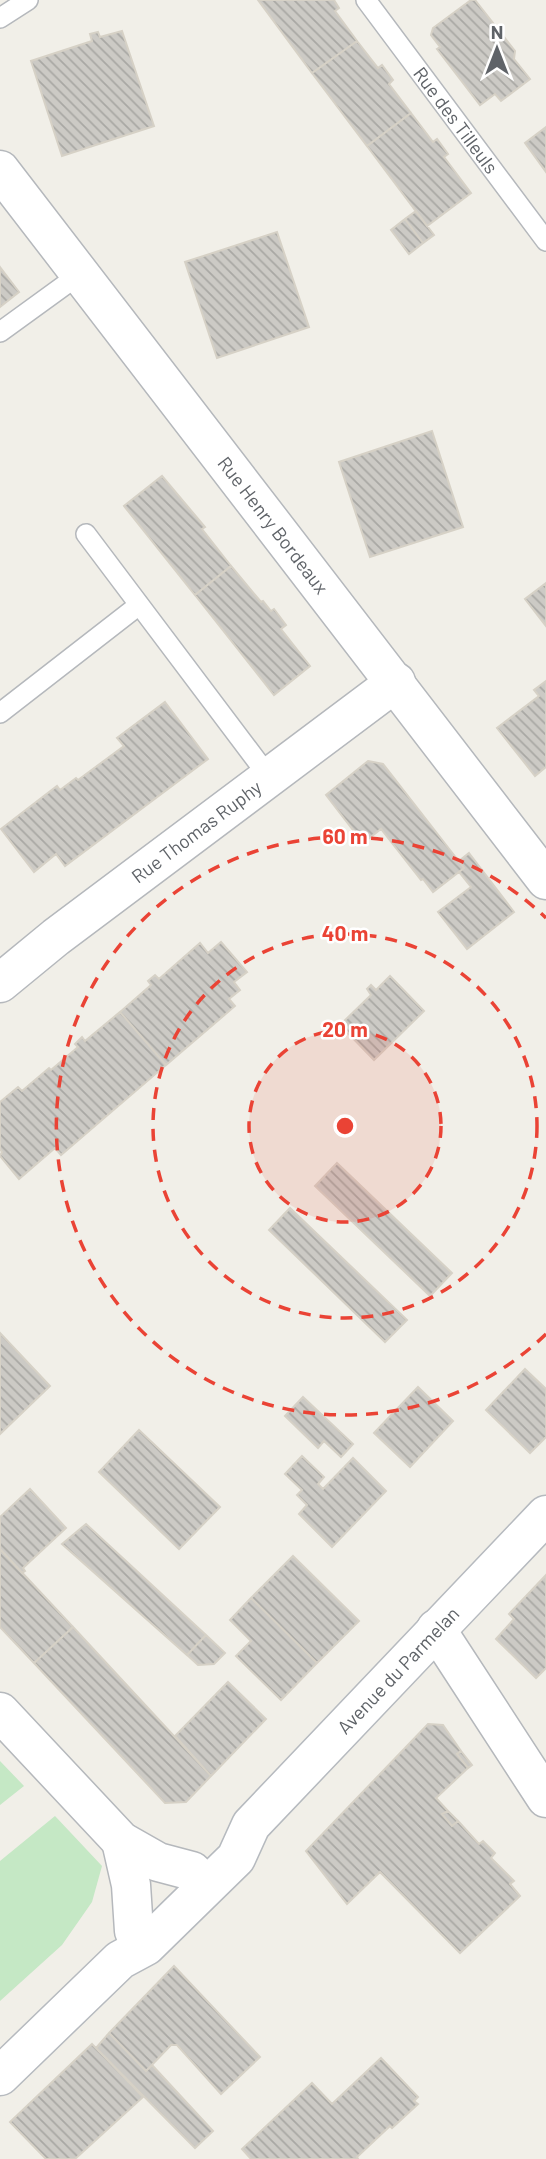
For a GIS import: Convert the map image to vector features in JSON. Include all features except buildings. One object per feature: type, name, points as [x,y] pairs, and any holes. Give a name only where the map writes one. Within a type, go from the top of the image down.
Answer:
[{"type":"street","name":"Rue Henry Bordeaux","points":[[0,170],[546,880]]},
{"type":"street","name":"Rue Thomas Ruphy","points":[[0,983],[67,929],[396,682]]},
{"type":"street","name":"Avenue du Parmelan","points":[[0,2076],[127,1945],[191,1871],[221,1841],[251,1825],[546,1515]]},
{"type":"street","points":[[436,1629],[546,1798]]},
{"type":"street","points":[[0,1712],[121,1841],[158,1861],[191,1871]]},
{"type":"street","name":"Avenue du Parmelan","points":[[127,1945],[146,1946],[236,1858],[251,1825]]},
{"type":"street","points":[[121,1841],[131,1885],[127,1945]]},
{"type":"lane","points":[[0,18],[27,0]]},
{"type":"lane","name":"Rue des Tilleuls","points":[[366,0],[546,241]]},
{"type":"lane","points":[[0,332],[80,274]]},
{"type":"lane","points":[[86,534],[269,777]]},
{"type":"lane","points":[[0,713],[138,605]]},
{"type":"green space","points":[[0,1761],[24,1786],[0,1805]]},
{"type":"green space","points":[[55,1816],[102,1866],[92,1902],[62,1945],[0,2001],[0,1861]]}]
